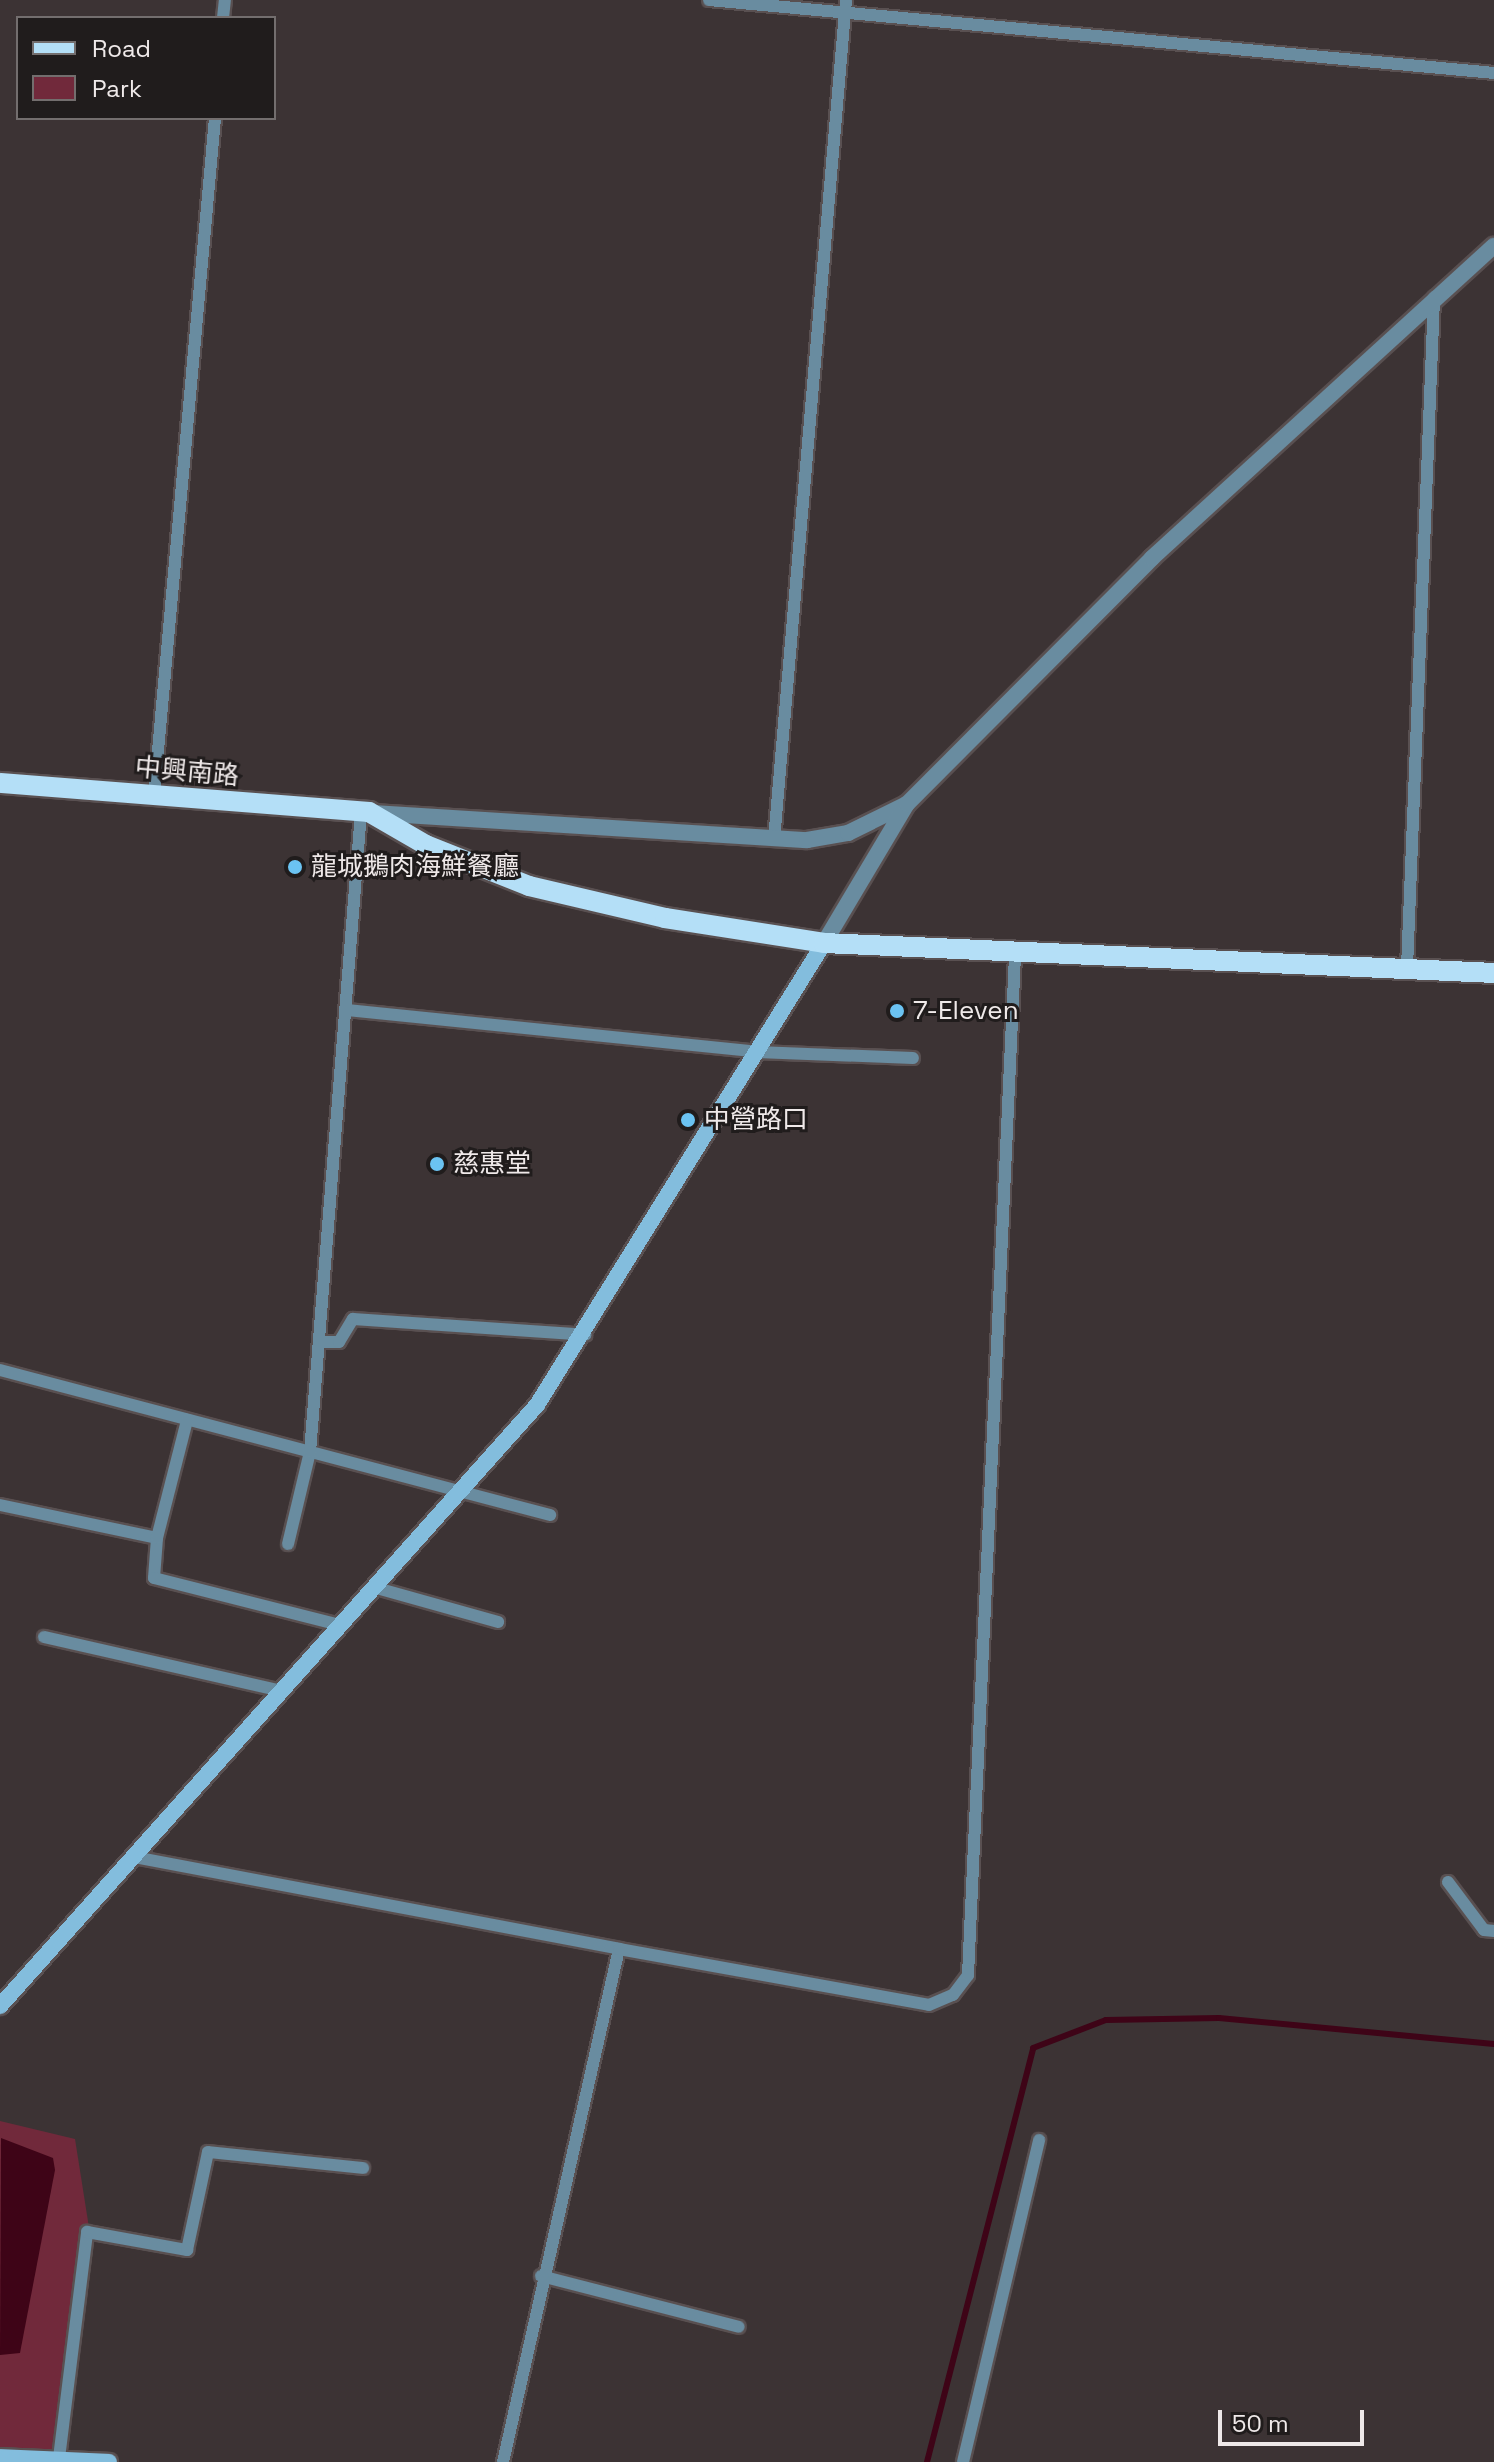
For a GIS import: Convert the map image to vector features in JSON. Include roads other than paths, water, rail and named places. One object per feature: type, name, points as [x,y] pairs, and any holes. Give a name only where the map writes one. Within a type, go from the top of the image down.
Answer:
[{"type":"main road","name":"中興南路","points":[[0,783],[365,812]]},
{"type":"main road","points":[[365,812],[426,845],[529,886],[665,918],[824,943],[1015,955],[1494,973]]},
{"type":"street","points":[[0,2006],[537,1405],[585,1335],[907,804],[1152,558],[1434,295],[1494,246]]},
{"type":"street","points":[[365,812],[774,840],[848,833],[907,804]]},
{"type":"street","points":[[11,2459],[59,2458],[109,2462]]},
{"type":"lane","points":[[709,0],[845,5],[1494,73]]},
{"type":"lane","points":[[774,840],[845,5]]},
{"type":"lane","points":[[154,795],[215,120]]},
{"type":"lane","points":[[1407,968],[1434,295]]},
{"type":"lane","points":[[288,1544],[310,1452],[365,812]]},
{"type":"lane","points":[[134,1857],[929,2005],[953,1995],[968,1975],[1015,955]]},
{"type":"lane","points":[[347,1010],[757,1052],[913,1058]]},
{"type":"lane","points":[[320,1342],[339,1342],[353,1319],[585,1335]]},
{"type":"lane","points":[[0,1370],[550,1515]]},
{"type":"lane","points":[[187,1420],[157,1538],[154,1578],[340,1625]]},
{"type":"lane","points":[[0,1505],[157,1538]]},
{"type":"lane","points":[[373,1587],[498,1622]]},
{"type":"lane","points":[[44,1637],[282,1691]]},
{"type":"lane","points":[[1448,1882],[1484,1930],[1494,1931]]},
{"type":"lane","points":[[503,2462],[541,2276],[619,1949]]},
{"type":"lane","points":[[963,2462],[1039,2140]]},
{"type":"lane","points":[[59,2458],[87,2232],[187,2250],[208,2152],[363,2168]]},
{"type":"lane","points":[[541,2276],[739,2327]]},
{"type":"waterway","points":[[927,2462],[1033,2048],[1106,2020],[1219,2018],[1494,2044]]},
{"type":"place","name":"龍城鵝肉海鮮餐廳","points":[[295,867]]},
{"type":"place","name":"7-Eleven","points":[[897,1011]]},
{"type":"place","name":"中營路口","points":[[688,1120]]},
{"type":"place","name":"慈惠堂","points":[[437,1164]]}]
